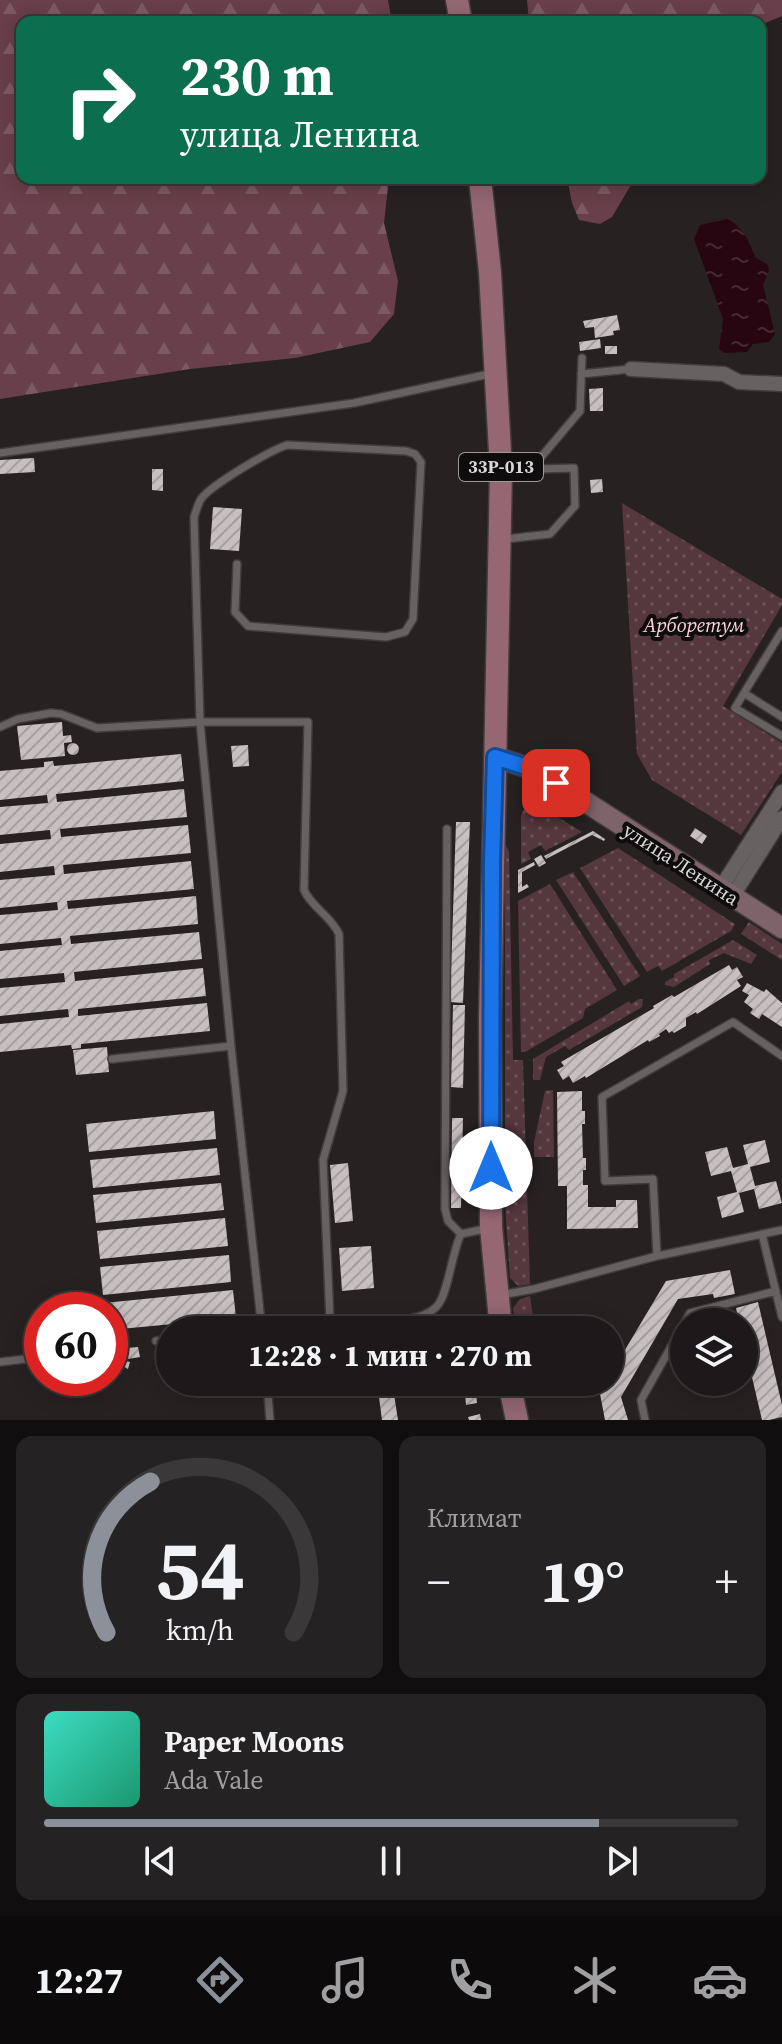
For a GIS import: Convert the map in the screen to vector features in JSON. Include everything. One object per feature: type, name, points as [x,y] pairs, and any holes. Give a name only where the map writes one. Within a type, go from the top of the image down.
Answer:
[{"type":"main road","name":"33Р-013","points":[[481,184],[490,272],[501,470],[491,909],[491,1227],[499,1316]]},
{"type":"main road","name":"улица Ленина","points":[[495,757],[532,769],[556,783],[782,928]]},
{"type":"main road","points":[[512,1396],[517,1420]]},
{"type":"street","points":[[631,369],[724,374],[739,382],[782,384]]},
{"type":"street","points":[[726,893],[782,792]]},
{"type":"street","points":[[726,893],[782,818]]},
{"type":"lane","points":[[531,469],[580,411],[582,358]]},
{"type":"lane","points":[[581,374],[631,369]]},
{"type":"lane","points":[[0,453],[354,403],[496,372]]},
{"type":"lane","points":[[237,564],[235,612],[248,626],[386,637],[405,632],[413,619],[421,462],[415,454],[406,451],[287,445],[271,450],[211,489],[200,501],[194,517],[200,722],[259,1316]]},
{"type":"lane","points":[[501,470],[574,468],[575,506],[550,534],[501,539]]},
{"type":"lane","points":[[782,631],[735,708],[782,736]]},
{"type":"lane","points":[[744,693],[782,717]]},
{"type":"lane","points":[[0,727],[18,719],[51,713],[97,728],[200,722],[308,722],[304,890],[339,934],[343,1091],[323,1160],[330,1316]]},
{"type":"lane","points":[[447,829],[445,1209],[448,1221],[461,1234]]},
{"type":"lane","points":[[657,1256],[653,1179],[605,1181],[602,1097],[733,1022],[782,1056]]},
{"type":"lane","points":[[112,1059],[231,1046]]},
{"type":"lane","points":[[461,1234],[491,1227]]},
{"type":"lane","points":[[496,1296],[657,1256],[782,1230]]},
{"type":"lane","points":[[414,1316],[438,1306],[461,1234]]},
{"type":"lane","points":[[762,1234],[782,1317]]},
{"type":"lane","points":[[710,1308],[776,1291]]},
{"type":"lane","points":[[645,1420],[641,1400],[670,1348]]},
{"type":"lane","points":[[0,1362],[24,1359]]},
{"type":"lane","points":[[268,1396],[270,1420]]},
{"type":"green space","points":[[0,0],[388,0],[391,16],[16,16],[16,184],[388,184],[384,223],[398,281],[394,314],[370,342],[295,358],[190,369],[0,399]]},
{"type":"green space","points":[[527,0],[782,0],[782,16],[766,23],[766,16],[528,16]]},
{"type":"green space","points":[[568,184],[631,184],[612,217],[600,224],[579,220]]},
{"type":"green space","name":"Арборетум","points":[[622,503],[782,599],[782,605],[723,706],[782,743],[782,772],[741,835],[652,780],[637,754]]},
{"type":"green space","points":[[536,803],[582,832],[545,851],[541,845],[528,852],[531,859],[521,864],[521,815],[525,807]]},
{"type":"green space","points":[[505,843],[509,852],[513,1060],[523,1060],[530,1284],[518,1286],[510,1278],[505,1204]]},
{"type":"green space","points":[[618,848],[735,924],[731,931],[662,971],[658,966],[647,972],[580,868]]},
{"type":"green space","points":[[573,872],[640,976],[624,986],[556,880]]},
{"type":"green space","points":[[550,884],[617,990],[585,1009],[583,1018],[521,1052],[518,901]]},
{"type":"green space","points":[[749,922],[782,944],[782,960],[741,934]]},
{"type":"green space","points":[[733,940],[757,955],[751,964],[724,953],[709,960],[710,964],[674,987],[665,985],[674,974]]},
{"type":"green space","points":[[643,999],[642,1007],[569,1050],[565,1046],[546,1057],[540,1080],[533,1080],[533,1059],[629,1001],[631,1004]]},
{"type":"green space","points":[[553,1090],[554,1157],[534,1157],[534,1142],[545,1091]]},
{"type":"green space","points":[[530,1296],[533,1316],[514,1316],[513,1308],[520,1299]]},
{"type":"water","points":[[727,219],[741,230],[755,257],[768,265],[769,270],[763,285],[775,334],[769,342],[753,344],[747,352],[724,353],[719,349],[723,319],[694,239],[700,225]]},
{"type":"building","points":[[617,315],[620,330],[613,331],[614,335],[595,338],[594,327],[585,328],[583,321]]},
{"type":"building","points":[[600,339],[601,348],[580,351],[579,342]]},
{"type":"building","points":[[605,346],[617,346],[617,354],[605,354]]},
{"type":"building","points":[[603,388],[603,411],[590,411],[589,389]]},
{"type":"building","points":[[34,458],[35,472],[0,474],[0,460]]},
{"type":"building","points":[[152,469],[163,469],[163,491],[152,490]]},
{"type":"building","points":[[602,479],[603,492],[591,493],[590,480]]},
{"type":"building","points":[[213,507],[242,509],[239,551],[210,549]]},
{"type":"building","points":[[62,722],[63,736],[71,735],[72,742],[64,743],[65,756],[21,760],[17,726]]},
{"type":"building","points":[[73,743],[79,749],[73,755],[67,749]]},
{"type":"building","points":[[248,745],[249,766],[233,767],[231,746]]},
{"type":"building","points":[[181,754],[184,781],[56,794],[57,802],[184,789],[187,817],[60,829],[61,837],[188,825],[191,853],[63,865],[64,874],[191,861],[194,889],[67,901],[68,909],[196,896],[198,924],[70,936],[71,944],[199,932],[202,959],[74,972],[75,981],[203,968],[206,996],[78,1009],[78,1016],[207,1003],[210,1031],[81,1044],[81,1048],[72,1049],[71,1045],[0,1052],[0,1024],[69,1017],[68,1009],[0,1016],[0,988],[65,982],[64,973],[0,979],[0,951],[62,945],[61,938],[0,944],[0,915],[58,910],[57,902],[0,908],[0,880],[55,875],[54,866],[0,872],[0,844],[51,839],[50,830],[0,835],[0,807],[48,803],[47,795],[0,800],[0,771],[44,767],[44,762],[53,761],[54,766]]},
{"type":"building","points":[[456,822],[470,822],[463,1003],[450,1002]]},
{"type":"building","points":[[695,828],[707,836],[702,844],[690,836]]},
{"type":"building","points":[[593,831],[604,841],[592,835],[546,859],[544,856]]},
{"type":"building","points":[[541,855],[546,863],[539,867],[534,859]]},
{"type":"building","points":[[534,862],[535,865],[522,872],[522,887],[527,884],[529,887],[518,893],[518,870]]},
{"type":"building","points":[[729,965],[732,970],[737,967],[743,977],[737,980],[741,986],[686,1018],[686,1026],[674,1033],[666,1029],[660,1036],[648,1040],[586,1078],[573,1083],[569,1076],[563,1080],[557,1070],[564,1066],[561,1062],[672,995],[674,997]]},
{"type":"building","points":[[747,983],[764,992],[766,989],[782,1003],[782,1027],[762,1014],[759,1019],[750,1013],[753,1009],[744,1002],[749,995],[742,991]]},
{"type":"building","points":[[453,1005],[465,1005],[463,1088],[451,1087]]},
{"type":"building","points":[[107,1047],[109,1072],[76,1075],[73,1050]]},
{"type":"building","points":[[582,1091],[582,1111],[585,1111],[585,1124],[582,1124],[583,1158],[586,1158],[583,1185],[588,1185],[588,1207],[616,1207],[616,1200],[637,1200],[638,1228],[567,1229],[567,1186],[558,1186],[557,1092]]},
{"type":"building","points":[[214,1111],[216,1139],[89,1152],[86,1124]]},
{"type":"building","points":[[452,1118],[463,1118],[461,1208],[451,1208]]},
{"type":"building","points":[[765,1140],[770,1162],[750,1167],[755,1186],[776,1181],[782,1203],[759,1209],[754,1189],[739,1193],[744,1212],[722,1218],[717,1197],[737,1192],[731,1171],[711,1176],[705,1152],[727,1147],[733,1168],[748,1164],[743,1145]]},
{"type":"building","points":[[217,1148],[220,1175],[93,1188],[90,1160]]},
{"type":"building","points":[[348,1163],[353,1221],[335,1223],[330,1165]]},
{"type":"building","points":[[221,1183],[224,1210],[96,1223],[93,1195]]},
{"type":"building","points":[[225,1218],[228,1246],[100,1259],[97,1231]]},
{"type":"building","points":[[371,1246],[374,1288],[342,1291],[339,1248]]},
{"type":"building","points":[[229,1255],[231,1282],[128,1292],[103,1292],[100,1267]]},
{"type":"building","points":[[730,1270],[735,1294],[678,1299],[624,1392],[624,1352],[666,1281]]},
{"type":"building","points":[[233,1290],[236,1316],[156,1316],[156,1326],[128,1328],[128,1301]]},
{"type":"building","points":[[758,1302],[782,1405],[782,1417],[762,1420],[756,1396],[758,1308],[736,1308]]},
{"type":"building","points":[[138,1347],[140,1357],[128,1359],[128,1348]]},
{"type":"building","points":[[379,1396],[394,1396],[398,1420],[382,1420]]},
{"type":"building","points":[[465,1396],[476,1396],[477,1403],[466,1405]]},
{"type":"building","points":[[600,1396],[622,1396],[628,1420],[605,1420]]},
{"type":"building","points":[[480,1414],[481,1420],[469,1420],[468,1417]]},
{"type":"route","points":[[491,1168],[490,1019],[495,757],[532,769],[556,783]]}]
